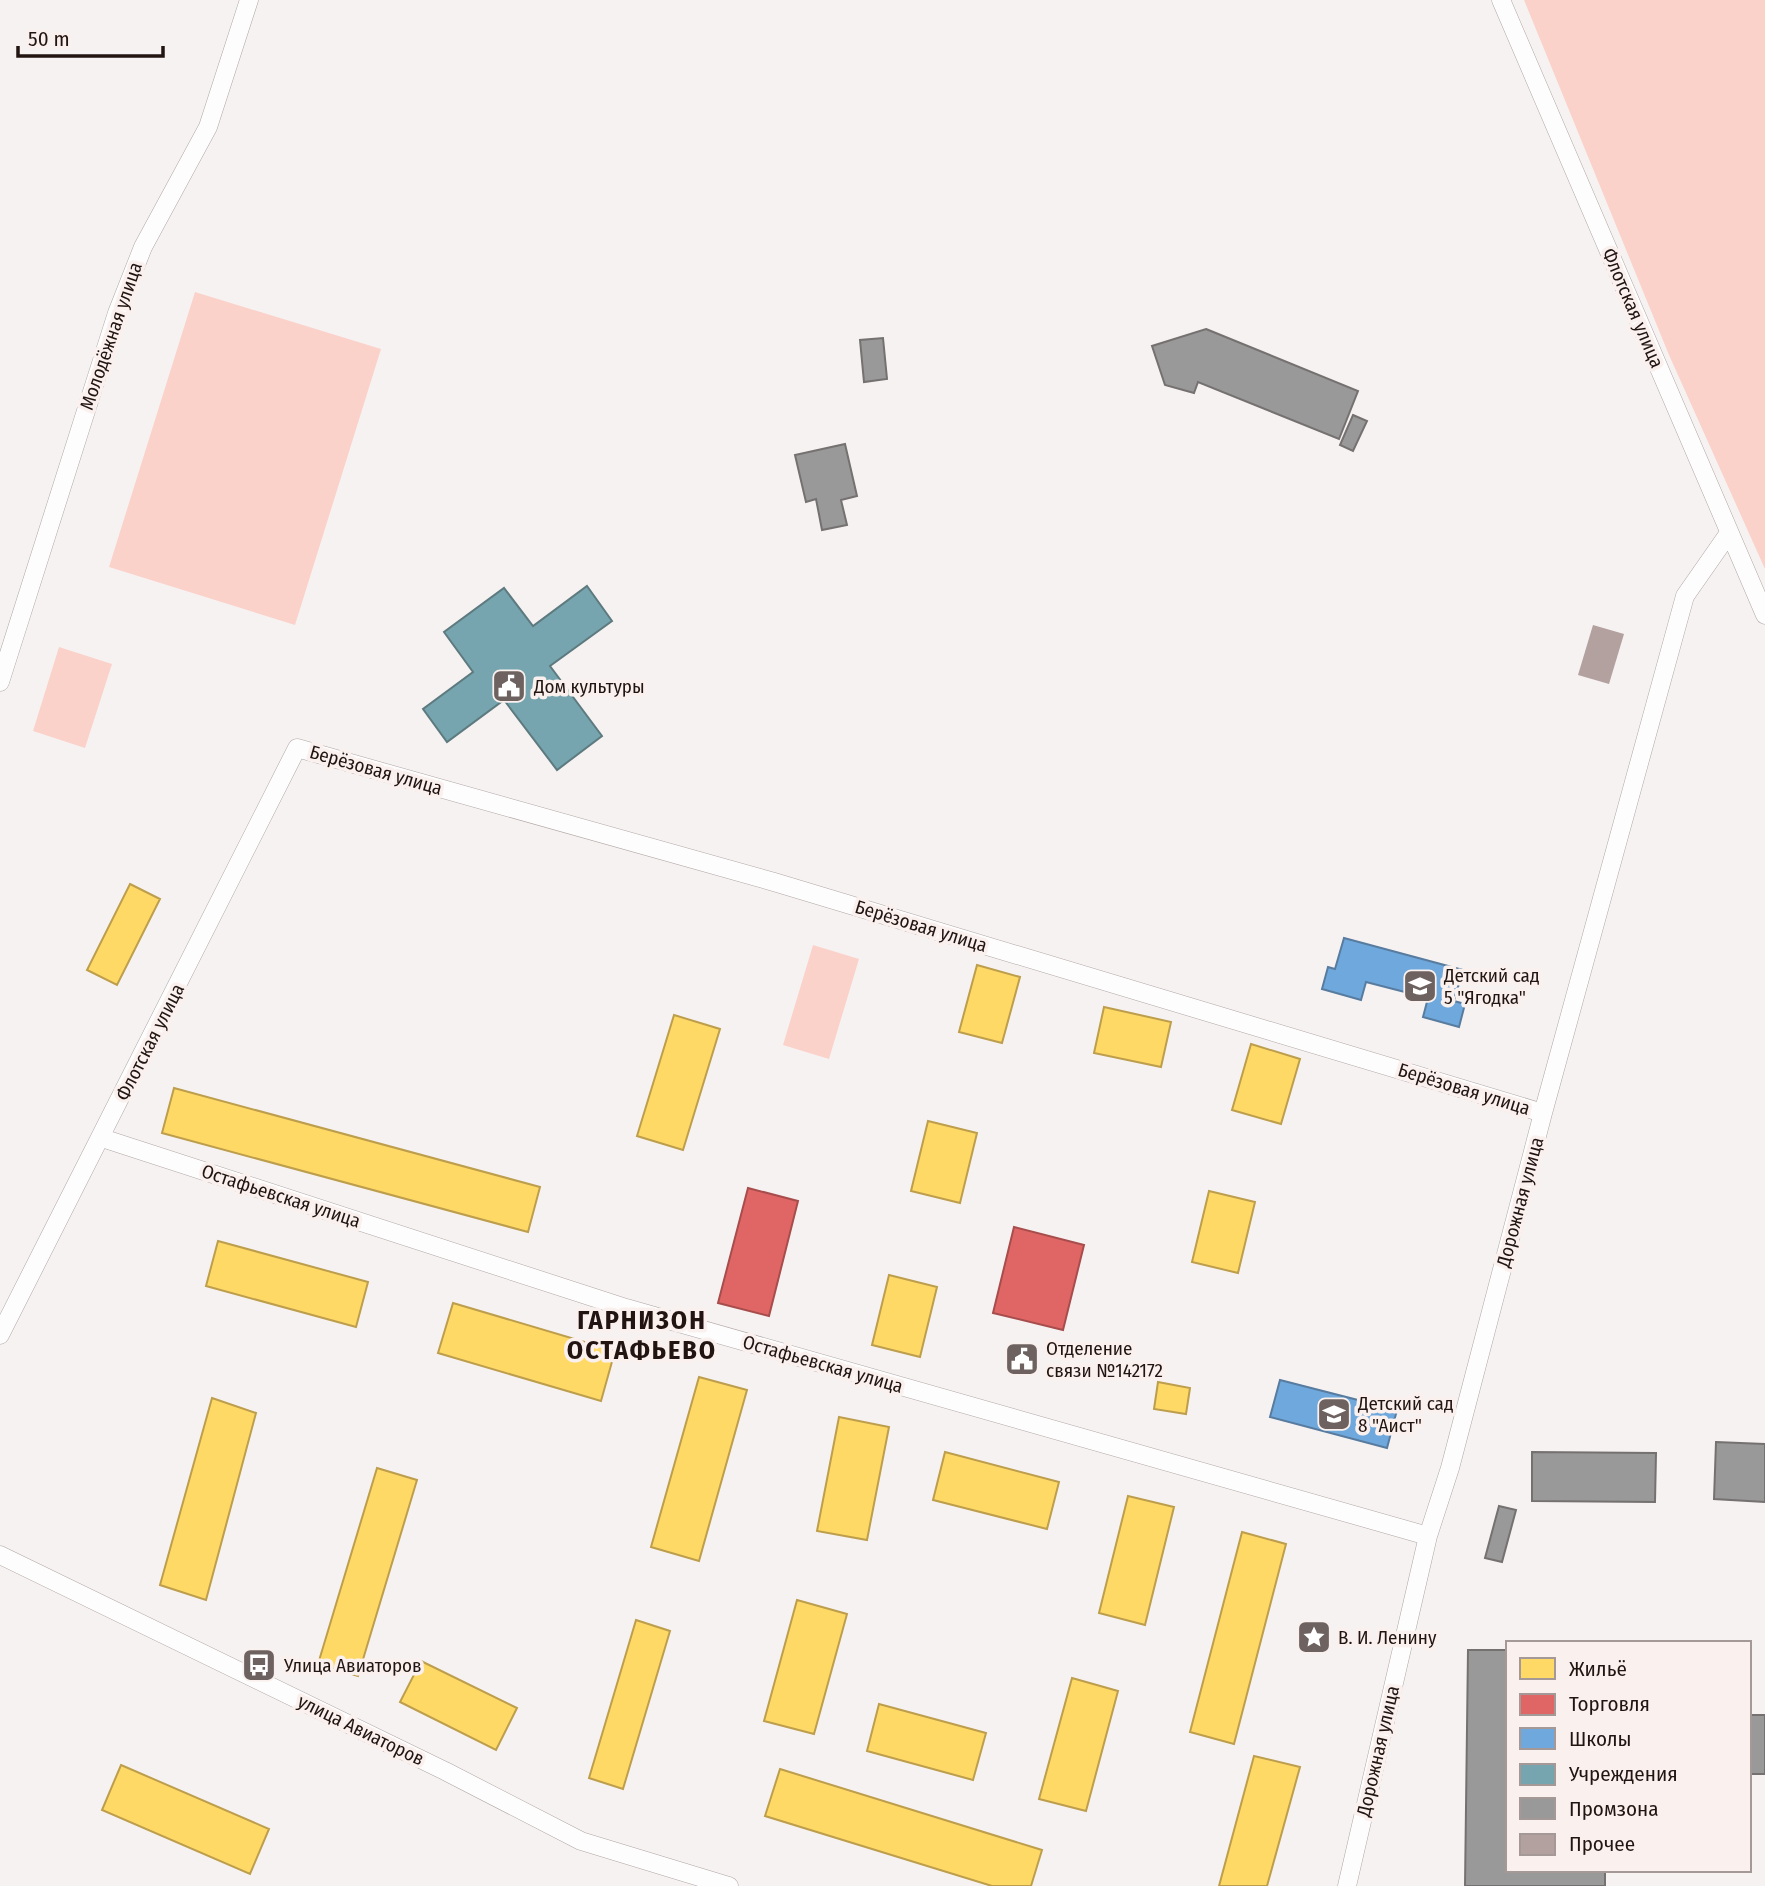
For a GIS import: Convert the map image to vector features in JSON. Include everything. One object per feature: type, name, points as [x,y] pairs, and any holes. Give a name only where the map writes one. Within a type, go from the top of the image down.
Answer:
[{"type":"street","name":"Молодёжная улица","points":[[0,682],[117,313],[143,247],[208,127],[249,0]]},
{"type":"street","name":"Флотская улица","points":[[1501,0],[1765,615]]},
{"type":"street","name":"Дорожная улица","points":[[1347,1886],[1428,1536],[1450,1468],[1543,1113],[1685,596],[1729,533]]},
{"type":"street","name":"Флотская улица","points":[[0,1335],[297,748]]},
{"type":"street","name":"Берёзовая улица","points":[[297,748],[774,882],[1543,1113]]},
{"type":"street","name":"Остафьевская улица","points":[[102,1138],[626,1308],[1428,1536]]},
{"type":"street","name":"улица Авиаторов","points":[[0,1555],[445,1771],[581,1841],[729,1886]]},
{"type":"shaded area","points":[[1524,0],[1765,0],[1765,569],[1669,355]]},
{"type":"shaded area","points":[[195,292],[381,349],[295,625],[109,567]]},
{"type":"shaded area","points":[[59,647],[112,664],[85,748],[33,731]]},
{"type":"shaded area","points":[[813,945],[859,959],[829,1059],[783,1045]]},
{"type":"building: Жильё","points":[[130,884],[160,899],[117,985],[87,970]]},
{"type":"building: Жильё","points":[[977,965],[1020,977],[1002,1043],[959,1032]]},
{"type":"building: Жильё","points":[[1104,1007],[1171,1022],[1161,1067],[1094,1053]]},
{"type":"building: Жильё","points":[[674,1015],[720,1029],[683,1150],[637,1136]]},
{"type":"building: Жильё","points":[[1251,1044],[1300,1059],[1281,1124],[1232,1110]]},
{"type":"building: Жильё","points":[[174,1088],[540,1187],[528,1232],[162,1133]]},
{"type":"building: Жильё","points":[[928,1121],[977,1133],[960,1203],[911,1191]]},
{"type":"building: Жильё","points":[[1209,1191],[1255,1202],[1238,1273],[1192,1262]]},
{"type":"building: Жильё","points":[[218,1241],[368,1282],[356,1327],[206,1286]]},
{"type":"building: Жильё","points":[[889,1275],[937,1287],[920,1357],[872,1345]]},
{"type":"building: Жильё","points":[[453,1303],[615,1351],[601,1401],[438,1353]]},
{"type":"building: Жильё","points":[[699,1377],[747,1390],[699,1561],[651,1547]]},
{"type":"building: Жильё","points":[[1158,1382],[1190,1388],[1186,1414],[1154,1409]]},
{"type":"building: Жильё","points":[[212,1398],[256,1413],[206,1600],[160,1585]]},
{"type":"building: Жильё","points":[[839,1417],[889,1427],[867,1540],[817,1531]]},
{"type":"building: Жильё","points":[[945,1452],[1059,1482],[1047,1529],[933,1500]]},
{"type":"building: Жильё","points":[[377,1468],[417,1480],[358,1676],[318,1664]]},
{"type":"building: Жильё","points":[[1128,1496],[1174,1507],[1145,1625],[1099,1613]]},
{"type":"building: Жильё","points":[[1242,1532],[1286,1544],[1234,1744],[1190,1732]]},
{"type":"building: Жильё","points":[[797,1600],[847,1614],[814,1734],[764,1721]]},
{"type":"building: Жильё","points":[[636,1620],[670,1631],[623,1789],[589,1778]]},
{"type":"building: Жильё","points":[[421,1661],[517,1708],[496,1750],[400,1702]]},
{"type":"building: Жильё","points":[[1072,1678],[1118,1691],[1086,1811],[1039,1799]]},
{"type":"building: Жильё","points":[[879,1704],[986,1733],[973,1780],[867,1751]]},
{"type":"building: Жильё","points":[[1254,1756],[1300,1767],[1267,1886],[1219,1886]]},
{"type":"building: Жильё","points":[[121,1765],[269,1829],[250,1874],[102,1810]]},
{"type":"building: Жильё","points":[[780,1769],[1042,1850],[1031,1886],[992,1886],[765,1816]]},
{"type":"building: Торговля","points":[[748,1188],[798,1201],[769,1316],[718,1303]]},
{"type":"building: Торговля","points":[[1014,1227],[1084,1245],[1063,1330],[993,1313]]},
{"type":"building: Школы","name":"Детский сад 5 \"Ягодка\"","points":[[1344,938],[1463,970],[1454,1001],[1465,1004],[1459,1027],[1423,1017],[1428,998],[1366,982],[1361,1000],[1322,989],[1328,967],[1335,969]]},
{"type":"building: Школы","name":"Детский сад 8 \"Аист\"","points":[[1280,1380],[1397,1410],[1387,1448],[1270,1417]]},
{"type":"building: Учреждения","name":"Дом культуры","points":[[587,586],[612,621],[550,666],[602,736],[557,770],[504,700],[447,742],[423,709],[473,672],[444,632],[504,588],[533,626]]},
{"type":"building: Промзона","points":[[1206,329],[1358,391],[1339,439],[1198,382],[1194,393],[1165,385],[1152,346]]},
{"type":"building: Промзона","points":[[883,338],[887,379],[864,382],[860,340]]},
{"type":"building: Промзона","points":[[1353,415],[1367,421],[1353,451],[1340,445]]},
{"type":"building: Промзона","points":[[845,444],[857,496],[841,500],[847,525],[822,530],[816,499],[806,502],[795,455]]},
{"type":"building: Промзона","points":[[1716,1442],[1765,1444],[1765,1502],[1714,1499]]},
{"type":"building: Промзона","points":[[1532,1452],[1656,1453],[1655,1502],[1532,1501]]},
{"type":"building: Промзона","points":[[1499,1506],[1516,1510],[1502,1562],[1485,1558]]},
{"type":"building: Промзона","points":[[1468,1650],[1506,1650],[1506,1872],[1605,1872],[1605,1886],[1465,1886]]},
{"type":"building: Промзона","points":[[1751,1715],[1765,1715],[1765,1774],[1751,1774]]},
{"type":"building: Прочее","points":[[1593,625],[1624,634],[1609,684],[1578,675]]},
{"type":"place","name":"Дом культуры","points":[[509,686]]},
{"type":"place","name":"Детский сад 5 \"Ягодка\"","points":[[1420,986]]},
{"type":"place","name":"Отделение связи №142172","points":[[1022,1359]]},
{"type":"place","name":"Детский сад 8 \"Аист\"","points":[[1334,1414]]},
{"type":"place","name":"В. И. Ленину","points":[[1314,1637]]},
{"type":"place","name":"Улица Авиаторов","points":[[259,1665]]},
{"type":"district","name":"ГАРНИЗОН ОСТАФЬЕВО","points":[[642,1335]]}]
